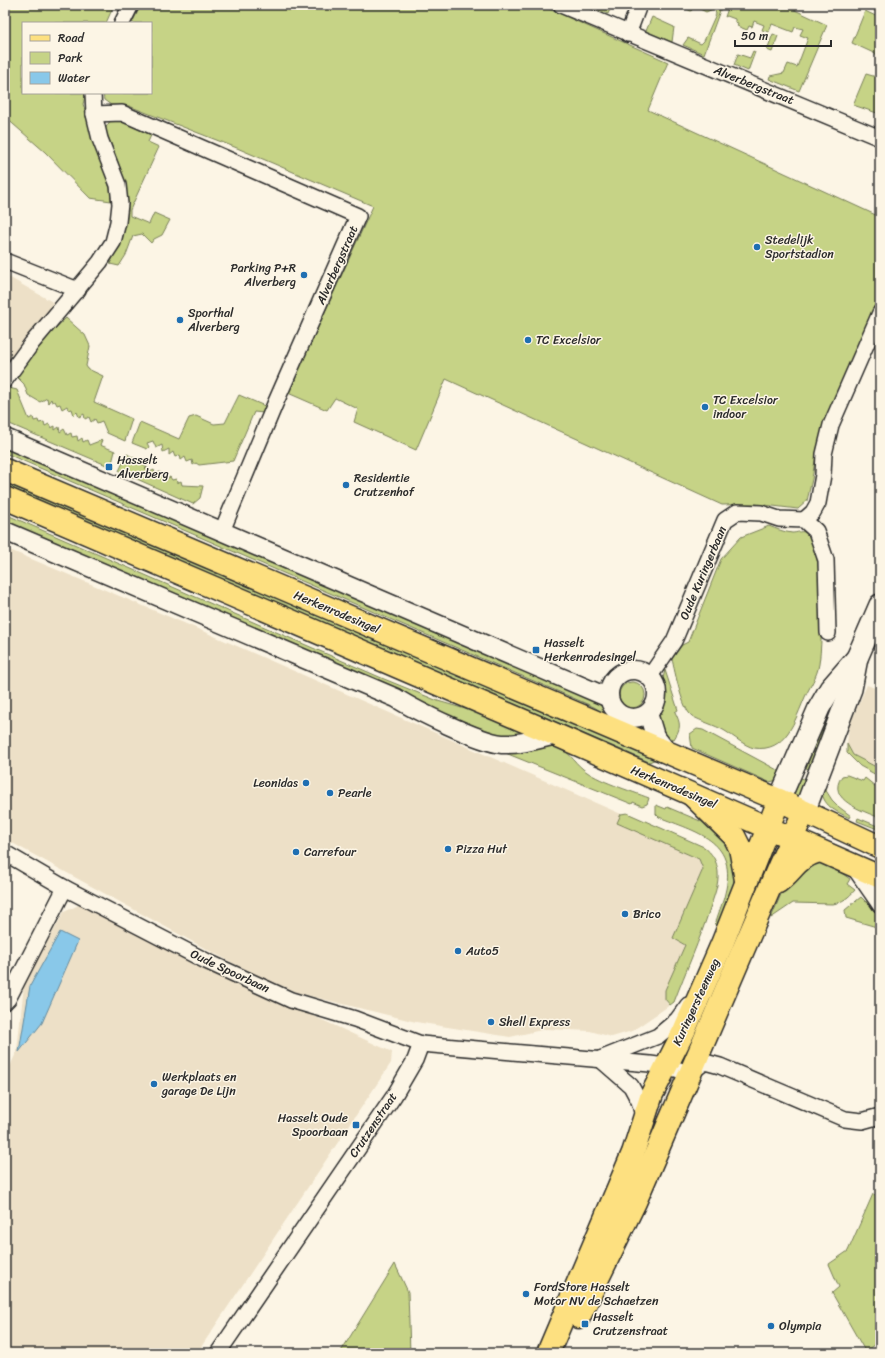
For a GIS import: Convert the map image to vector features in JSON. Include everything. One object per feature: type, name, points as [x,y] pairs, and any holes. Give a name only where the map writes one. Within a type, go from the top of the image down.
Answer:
[{"type":"main road","name":"Herkenrodesingel","points":[[5,470],[779,800],[880,847]]},
{"type":"main road","name":"Herkenrodesingel","points":[[5,498],[556,735],[819,851],[880,876]]},
{"type":"main road","name":"Kuringersteenweg","points":[[563,1353],[635,1202],[770,887],[804,812],[852,689],[857,658],[880,605]]},
{"type":"main road","name":"Kuringersteenweg","points":[[548,1353],[618,1191],[633,1153],[652,1094],[684,1031],[779,800],[830,689],[857,658]]},
{"type":"main road","points":[[691,794],[734,836],[744,860],[746,881]]},
{"type":"main road","points":[[770,887],[785,877],[797,862],[808,854],[819,851]]},
{"type":"street","points":[[122,22],[131,5]]},
{"type":"street","name":"Alverbergstraat","points":[[561,5],[880,138]]},
{"type":"street","points":[[628,34],[639,5]]},
{"type":"street","points":[[5,380],[32,343],[100,262],[113,242],[118,222],[120,204],[118,185],[100,139],[94,114],[93,94]]},
{"type":"street","name":"Alverbergstraat","points":[[94,114],[122,113],[358,216],[277,400],[222,531]]},
{"type":"street","points":[[5,261],[78,290]]},
{"type":"street","points":[[828,633],[826,560],[816,531],[804,520],[813,512],[818,503],[823,475],[824,454],[832,425],[880,313]]},
{"type":"street","points":[[5,438],[609,698]]},
{"type":"street","name":"Oude Kuringerbaan","points":[[650,676],[674,641],[725,520],[737,512],[761,513],[780,519],[804,520]]},
{"type":"street","points":[[5,531],[396,698],[409,707],[485,740],[501,744],[516,743],[556,735]]},
{"type":"street","points":[[629,670],[637,670],[650,676],[656,688],[657,697],[654,706],[648,713],[640,717],[624,716],[617,712],[609,698],[610,689],[614,680],[620,674],[629,670]]},
{"type":"street","points":[[569,680],[600,683],[614,680]]},
{"type":"street","name":"Herkenrodesingel","points":[[648,713],[655,736],[669,754]]},
{"type":"street","name":"Oude Spoorbaan","points":[[5,853],[65,888],[206,961],[291,1000],[355,1019],[421,1044]]},
{"type":"street","points":[[851,864],[880,905]]},
{"type":"street","points":[[5,1002],[8,999],[65,888]]},
{"type":"street","points":[[600,1059],[658,1036],[677,1020],[702,989]]},
{"type":"street","points":[[421,1044],[665,1066],[690,1073],[705,1062],[720,1066],[845,1119],[862,1121],[880,1116]]},
{"type":"street","name":"Crutzenstraat","points":[[218,1353],[394,1096],[415,1060],[421,1044]]},
{"type":"street","points":[[600,1059],[631,1086],[639,1101],[644,1119]]},
{"type":"shaded area","points":[[5,275],[56,304],[5,367]]},
{"type":"shaded area","points":[[5,548],[191,626],[621,814],[618,823],[699,859],[703,869],[673,938],[685,945],[665,990],[667,1003],[670,1005],[632,1031],[612,1037],[590,1031],[546,1029],[510,1037],[416,1022],[298,993],[252,973],[206,949],[5,839]]},
{"type":"shaded area","points":[[867,685],[880,690],[880,769],[853,755],[847,744],[849,726]]},
{"type":"shaded area","points":[[85,902],[283,1002],[392,1052],[391,1063],[197,1353],[5,1353],[5,1077],[17,1051],[24,985],[64,912]]},
{"type":"green space","points":[[5,5],[114,5],[106,22],[22,22],[22,94],[86,94],[83,104],[111,192],[111,201],[90,198],[45,152],[5,117]]},
{"type":"green space","points":[[141,5],[540,5],[668,62],[648,110],[880,217],[880,306],[831,406],[817,448],[807,501],[798,509],[756,504],[722,505],[446,379],[416,450],[354,422],[358,409],[335,398],[327,410],[288,393],[373,206],[237,148],[129,106],[111,105],[104,100],[103,94],[152,94],[152,22],[132,22]]},
{"type":"green space","points":[[587,5],[605,5],[611,7],[608,14]]},
{"type":"green space","points":[[677,5],[711,5],[713,9],[706,12],[694,6],[691,11]]},
{"type":"green space","points":[[713,5],[722,5],[704,54],[683,45],[688,38],[701,44],[704,41],[716,14]]},
{"type":"green space","points":[[729,5],[758,5],[763,7],[764,5],[784,5],[827,25],[799,91],[769,79],[770,76],[784,73],[788,64],[797,67],[808,38],[800,35],[803,29],[795,27],[793,32],[772,24],[769,32],[762,30],[764,25],[754,21],[752,27],[749,26],[747,30],[737,26],[738,23],[735,22],[735,19],[727,16],[725,17]]},
{"type":"green space","points":[[867,5],[880,5],[880,13],[867,7]]},
{"type":"green space","points":[[865,11],[880,18],[880,56],[852,43]]},
{"type":"green space","points":[[652,17],[674,27],[672,42],[646,31]]},
{"type":"green space","points":[[773,34],[778,36],[772,52],[767,50]]},
{"type":"green space","points":[[753,51],[755,52],[748,71],[734,65],[738,54],[750,58]]},
{"type":"green space","points":[[866,74],[880,78],[880,114],[853,105]]},
{"type":"green space","points":[[120,118],[153,131],[148,142],[159,147],[130,210],[130,216],[149,224],[154,213],[170,220],[162,235],[154,239],[151,243],[142,234],[133,236],[126,255],[119,266],[110,264],[125,227],[128,203],[125,184],[105,129],[110,121]]},
{"type":"green space","points":[[66,318],[85,335],[90,346],[86,366],[88,369],[103,376],[94,402],[132,419],[125,441],[107,433],[102,421],[97,423],[95,419],[91,422],[89,417],[85,419],[84,414],[79,417],[77,412],[74,415],[72,409],[69,410],[67,406],[62,409],[60,404],[57,405],[55,401],[52,402],[51,399],[48,403],[47,398],[40,402],[28,395],[24,384],[16,376],[36,347]]},
{"type":"green space","points":[[9,388],[17,390],[29,419],[33,417],[34,421],[38,420],[39,423],[44,422],[45,426],[49,424],[51,428],[55,426],[55,430],[59,427],[60,432],[64,429],[67,435],[71,433],[72,437],[77,436],[78,441],[82,438],[83,442],[87,440],[89,445],[102,440],[100,445],[115,451],[111,467],[5,422],[5,398]]},
{"type":"green space","points":[[239,395],[267,407],[264,413],[254,412],[233,461],[199,465],[196,463],[193,465],[192,460],[187,462],[185,457],[181,460],[180,455],[175,457],[173,452],[169,455],[169,449],[163,452],[162,445],[156,448],[153,441],[147,443],[149,447],[147,449],[132,443],[140,422],[179,439],[189,418],[196,416],[214,424],[225,423]]},
{"type":"green space","points":[[5,445],[604,701],[613,713],[621,719],[632,722],[646,721],[651,736],[620,724],[594,707],[5,453]]},
{"type":"green space","points":[[127,454],[143,463],[145,459],[150,461],[144,466],[147,467],[145,469],[148,468],[150,472],[154,470],[155,474],[160,472],[161,476],[164,474],[166,479],[170,477],[172,480],[176,479],[177,483],[181,481],[182,485],[203,486],[200,498],[193,504],[119,471]]},
{"type":"green space","points":[[5,478],[662,760],[654,760],[649,762],[543,716],[521,713],[5,489]]},
{"type":"green space","points":[[5,514],[384,679],[438,701],[472,711],[529,733],[505,739],[475,730],[407,697],[5,522]]},
{"type":"green space","points":[[769,526],[789,533],[805,532],[813,542],[817,557],[821,596],[820,652],[818,669],[815,677],[788,733],[782,740],[774,745],[765,748],[754,748],[743,743],[725,731],[699,720],[688,712],[682,698],[672,659],[682,645],[688,642],[721,559],[741,537]]},
{"type":"green space","points":[[665,670],[678,710],[675,712],[679,723],[679,729],[674,739],[664,737],[657,716],[663,694],[662,683]]},
{"type":"green space","points":[[632,682],[642,685],[645,695],[642,705],[632,708],[622,705],[619,695],[622,685]]},
{"type":"green space","points":[[843,689],[815,771],[806,768],[830,709]]},
{"type":"green space","points":[[697,729],[703,730],[781,772],[774,781],[769,782],[692,748],[690,734]]},
{"type":"green space","points":[[847,744],[853,755],[880,769],[880,777],[860,766],[847,753]]},
{"type":"green space","points":[[556,745],[565,751],[579,766],[597,778],[649,798],[647,804],[642,806],[633,802],[632,804],[493,748]]},
{"type":"green space","points":[[847,775],[863,781],[865,778],[880,790],[880,818],[856,808],[842,798],[839,792],[838,784],[842,776]]},
{"type":"green space","points":[[801,778],[811,782],[804,799],[793,796]]},
{"type":"green space","points":[[821,787],[825,789],[832,800],[839,807],[851,816],[850,818],[830,807],[824,799]]},
{"type":"green space","points":[[656,805],[666,809],[667,807],[705,823],[725,837],[737,871],[735,883],[720,925],[715,925],[726,889],[728,872],[725,859],[719,849],[710,840],[699,833],[659,817],[656,814]]},
{"type":"green space","points":[[627,813],[704,847],[714,858],[717,864],[718,876],[715,894],[674,1002],[670,1005],[665,999],[665,990],[685,945],[673,938],[703,869],[699,859],[617,823],[621,814]]},
{"type":"green space","points":[[858,818],[880,827],[880,830],[857,821]]},
{"type":"green space","points":[[823,860],[850,879],[847,884],[855,890],[853,893],[843,901],[833,904],[793,903],[771,918],[784,887],[794,873]]},
{"type":"green space","points":[[861,897],[866,902],[870,900],[880,915],[880,928],[846,918],[845,910]]},
{"type":"green space","points":[[873,1194],[880,1197],[880,1341],[865,1351],[832,1293],[839,1287],[829,1264],[848,1251]]},
{"type":"green space","points":[[395,1264],[408,1292],[410,1353],[340,1353]]},
{"type":"water","points":[[60,932],[78,941],[42,1023],[19,1052],[30,986]]},
{"type":"place","name":"Stedelijk Sportstadion","points":[[757,247]]},
{"type":"place","name":"Parking P+R Alverberg","points":[[304,275]]},
{"type":"place","name":"Sporthal Alverberg","points":[[180,320]]},
{"type":"place","name":"TC Excelsior","points":[[528,340]]},
{"type":"place","name":"TC Excelsior indoor","points":[[705,407]]},
{"type":"place","name":"Hasselt Alverberg","points":[[109,467]]},
{"type":"place","name":"Residentie Crutzenhof","points":[[346,485]]},
{"type":"place","name":"Hasselt Herkenrodesingel","points":[[536,650]]},
{"type":"place","name":"Leonidas","points":[[306,783]]},
{"type":"place","name":"Pearle","points":[[330,793]]},
{"type":"place","name":"Pizza Hut","points":[[448,849]]},
{"type":"place","name":"Carrefour","points":[[296,852]]},
{"type":"place","name":"Brico","points":[[625,914]]},
{"type":"place","name":"Auto5","points":[[458,951]]},
{"type":"place","name":"Shell Express","points":[[491,1022]]},
{"type":"place","name":"Werkplaats en garage De Lijn","points":[[154,1084]]},
{"type":"place","name":"Hasselt Oude Spoorbaan","points":[[356,1125]]},
{"type":"place","name":"FordStore Hasselt Motor NV de Schaetzen","points":[[526,1294]]},
{"type":"place","name":"Hasselt Crutzenstraat","points":[[585,1324]]},
{"type":"place","name":"Olympia","points":[[771,1326]]}]
